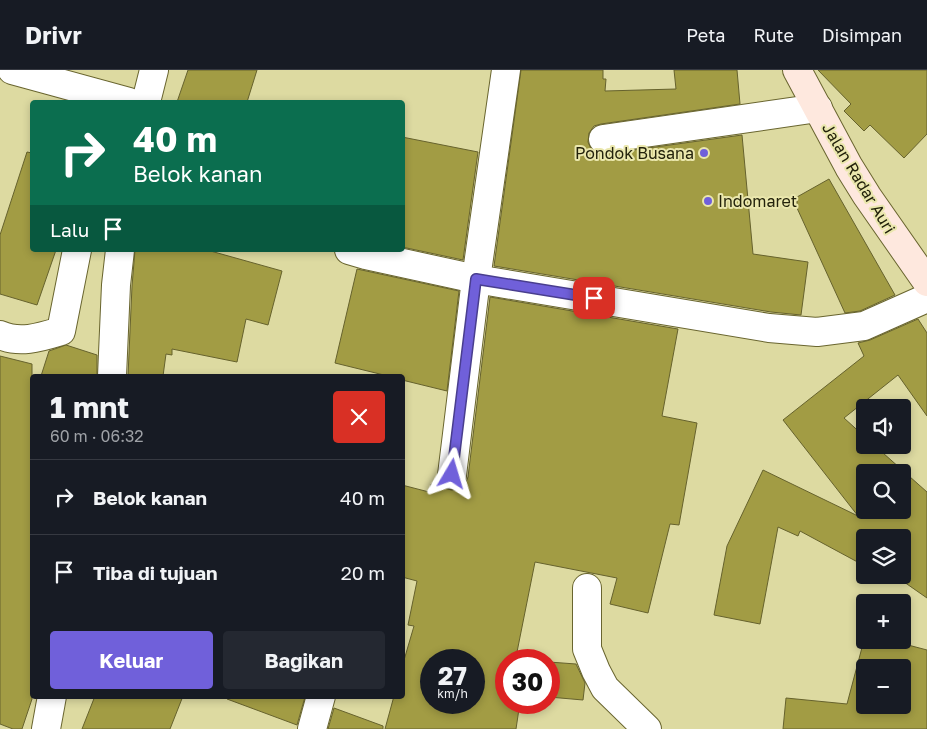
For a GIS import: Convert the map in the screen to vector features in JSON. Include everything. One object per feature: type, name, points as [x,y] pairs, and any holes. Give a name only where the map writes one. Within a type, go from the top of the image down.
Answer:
[{"type":"main road","name":"Jalan Radar Auri","points":[[797,70],[849,167],[927,282]]},
{"type":"street","points":[[12,70],[122,100]]},
{"type":"street","points":[[146,100],[154,70]]},
{"type":"street","points":[[452,474],[476,279],[506,70]]},
{"type":"street","points":[[603,139],[818,108]]},
{"type":"street","points":[[0,335],[8,339],[35,339],[61,331],[77,252]]},
{"type":"street","points":[[112,374],[116,285],[120,252]]},
{"type":"street","points":[[356,252],[476,279],[770,328],[817,332],[864,326],[927,298]]},
{"type":"street","points":[[587,588],[587,649],[596,671],[605,688],[647,729]]},
{"type":"street","points":[[46,729],[51,699]]},
{"type":"street","points":[[312,729],[320,699]]},
{"type":"building","points":[[188,70],[257,70],[248,100],[178,100]]},
{"type":"building","points":[[521,70],[603,70],[603,79],[606,79],[605,91],[676,89],[674,70],[737,70],[740,104],[601,124],[594,126],[589,133],[588,142],[591,149],[597,153],[605,154],[742,135],[753,254],[808,262],[801,315],[771,312],[494,266]]},
{"type":"building","points":[[818,70],[927,70],[927,134],[904,158],[870,125],[864,131],[844,111],[851,104]]},
{"type":"building","points":[[405,138],[478,152],[463,260],[405,248]]},
{"type":"building","points":[[27,152],[30,153],[30,252],[55,252],[37,305],[0,294],[0,235]]},
{"type":"building","points":[[829,179],[895,295],[860,311],[845,313],[797,208],[797,197]]},
{"type":"building","points":[[135,252],[214,252],[282,271],[268,325],[246,319],[237,362],[172,349],[172,355],[166,354],[163,374],[128,374]]},
{"type":"building","points":[[357,269],[459,291],[447,391],[405,381],[405,374],[380,374],[335,363]]},
{"type":"building","points":[[490,297],[678,329],[662,416],[697,423],[679,525],[670,524],[648,613],[610,604],[617,578],[535,562],[518,649],[495,649],[495,714],[518,714],[516,729],[385,729],[393,699],[405,699],[405,657],[414,626],[408,625],[417,581],[405,578],[405,486],[429,492],[431,484],[451,490],[459,490],[465,484],[468,477]]},
{"type":"building","points":[[918,319],[927,333],[927,416],[898,375],[868,399],[856,399],[856,408],[844,418],[856,429],[856,454],[884,454],[895,464],[856,464],[856,513],[783,420],[864,356],[858,343],[870,340]]},
{"type":"building","points":[[66,345],[97,355],[97,374],[42,374],[49,351]]},
{"type":"building","points":[[0,356],[32,364],[32,374],[30,374],[30,699],[32,699],[22,729],[13,729],[0,724]]},
{"type":"building","points":[[763,470],[856,515],[856,519],[911,519],[911,478],[927,492],[927,598],[907,584],[911,584],[911,529],[856,529],[856,561],[800,531],[798,536],[778,527],[760,624],[714,615],[727,546]]},
{"type":"building","points":[[911,646],[927,650],[927,729],[783,729],[786,698],[847,704],[856,670],[856,714],[911,714],[911,659],[859,659],[862,649],[911,649]]},
{"type":"building","points":[[560,663],[576,664],[585,683],[583,700],[560,698]]},
{"type":"building","points":[[94,699],[182,699],[170,729],[82,729]]},
{"type":"building","points":[[227,699],[304,699],[297,725]]},
{"type":"building","points":[[334,708],[383,726],[383,729],[328,729]]},
{"type":"place","name":"Pondok Busana","points":[[704,153]]},
{"type":"place","name":"Indomaret","points":[[708,201]]},
{"type":"route","points":[[452,474],[476,279],[594,298]]}]
